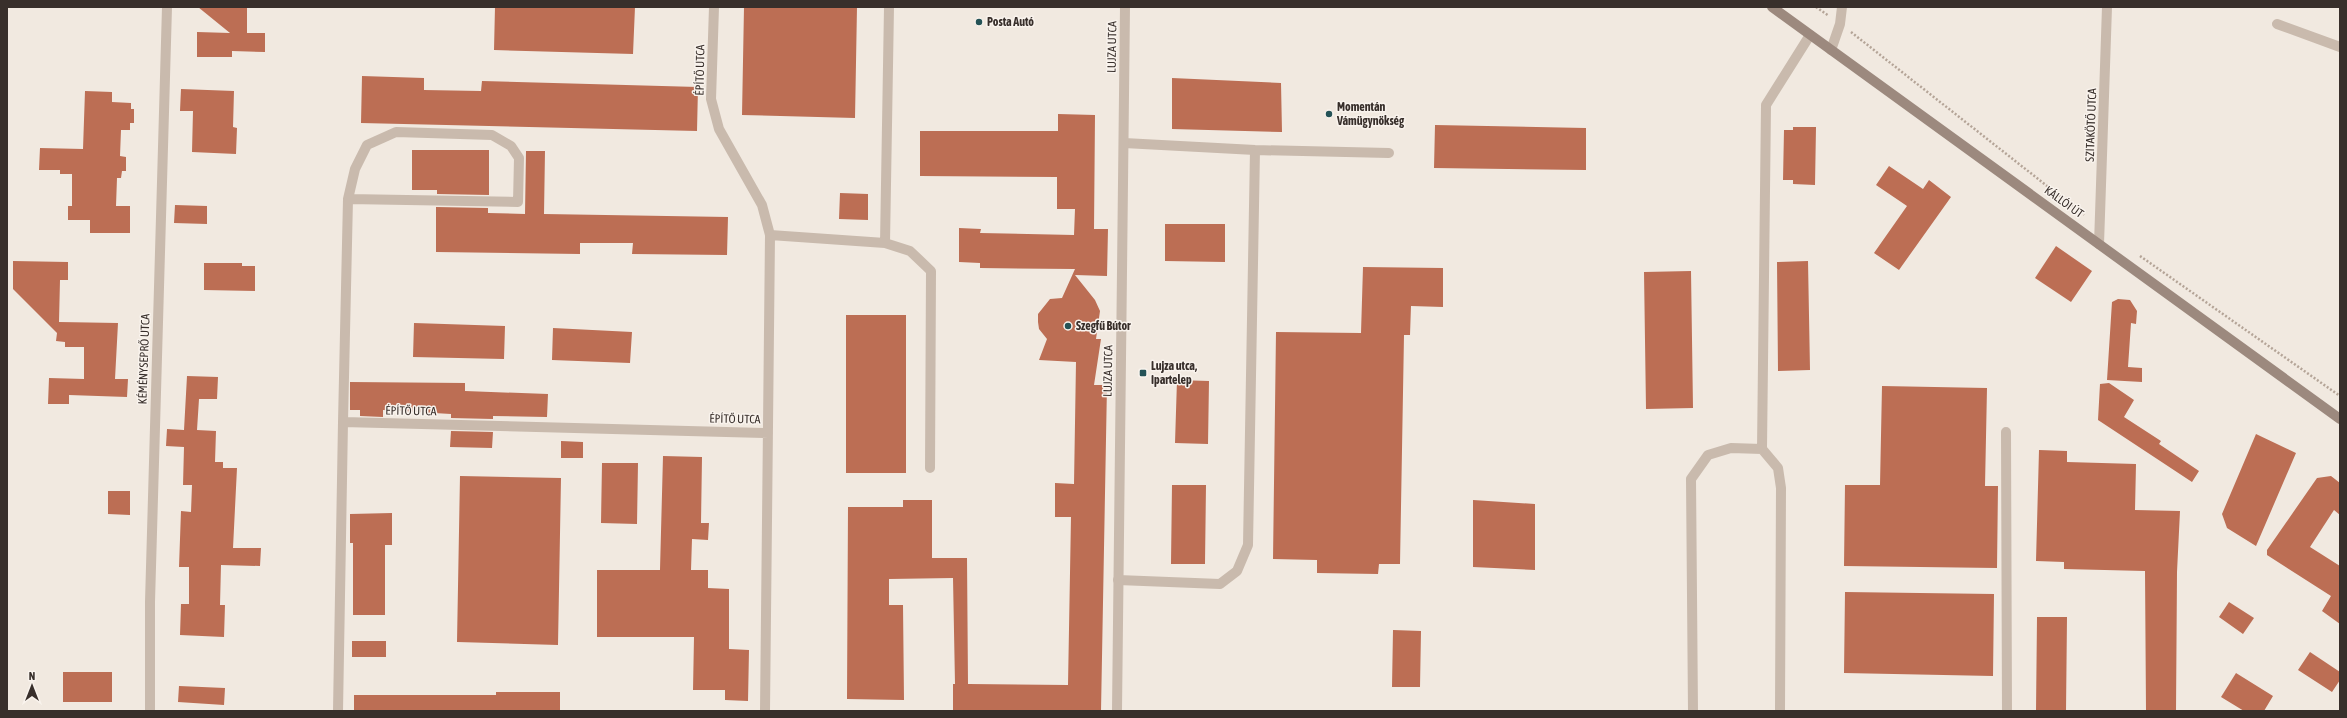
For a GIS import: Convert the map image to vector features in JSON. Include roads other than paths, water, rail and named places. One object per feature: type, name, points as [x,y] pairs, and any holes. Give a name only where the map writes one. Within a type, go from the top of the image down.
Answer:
[{"type":"main road","name":"KÁLLÓI ÚT","points":[[1772,7],[2340,419]]},
{"type":"street","name":"KÉMÉNYSEPRŐ UTCA","points":[[150,711],[150,602],[167,7]]},
{"type":"street","name":"ÉPÍTŐ UTCA","points":[[714,7],[711,99],[719,129],[762,205],[770,235],[765,711]]},
{"type":"street","points":[[885,243],[889,7]]},
{"type":"street","name":"LUJZA UTCA","points":[[1117,711],[1125,7]]},
{"type":"street","points":[[1831,50],[1840,24],[1842,7]]},
{"type":"street","name":"SZITAKÖTŐ UTCA","points":[[2099,244],[2101,228],[2107,7]]},
{"type":"street","points":[[2277,24],[2340,47]]},
{"type":"street","points":[[1780,711],[1781,488],[1778,468],[1762,449],[1766,105],[1810,35]]},
{"type":"street","points":[[338,711],[348,199],[355,169],[367,145],[396,132],[492,135],[511,146],[519,158],[518,202],[348,199]]},
{"type":"street","points":[[1124,143],[1255,150],[1389,153]]},
{"type":"street","points":[[1118,580],[1220,584],[1237,571],[1248,545],[1255,150]]},
{"type":"street","points":[[770,235],[885,243],[910,251],[931,271],[930,468]]},
{"type":"street","name":"ÉPÍTŐ UTCA","points":[[343,422],[768,433]]},
{"type":"street","points":[[2006,432],[2007,711]]},
{"type":"street","points":[[1693,711],[1691,479],[1708,455],[1731,448],[1762,449]]},
{"type":"place","name":"Posta Autó","points":[[979,22]]},
{"type":"place","name":"Momentán Vámügynökség","points":[[1329,114]]},
{"type":"place","name":"Szegfű Bútor","points":[[1068,326]]},
{"type":"place","name":"Lujza utca, Ipartelep","points":[[1143,373]]}]
